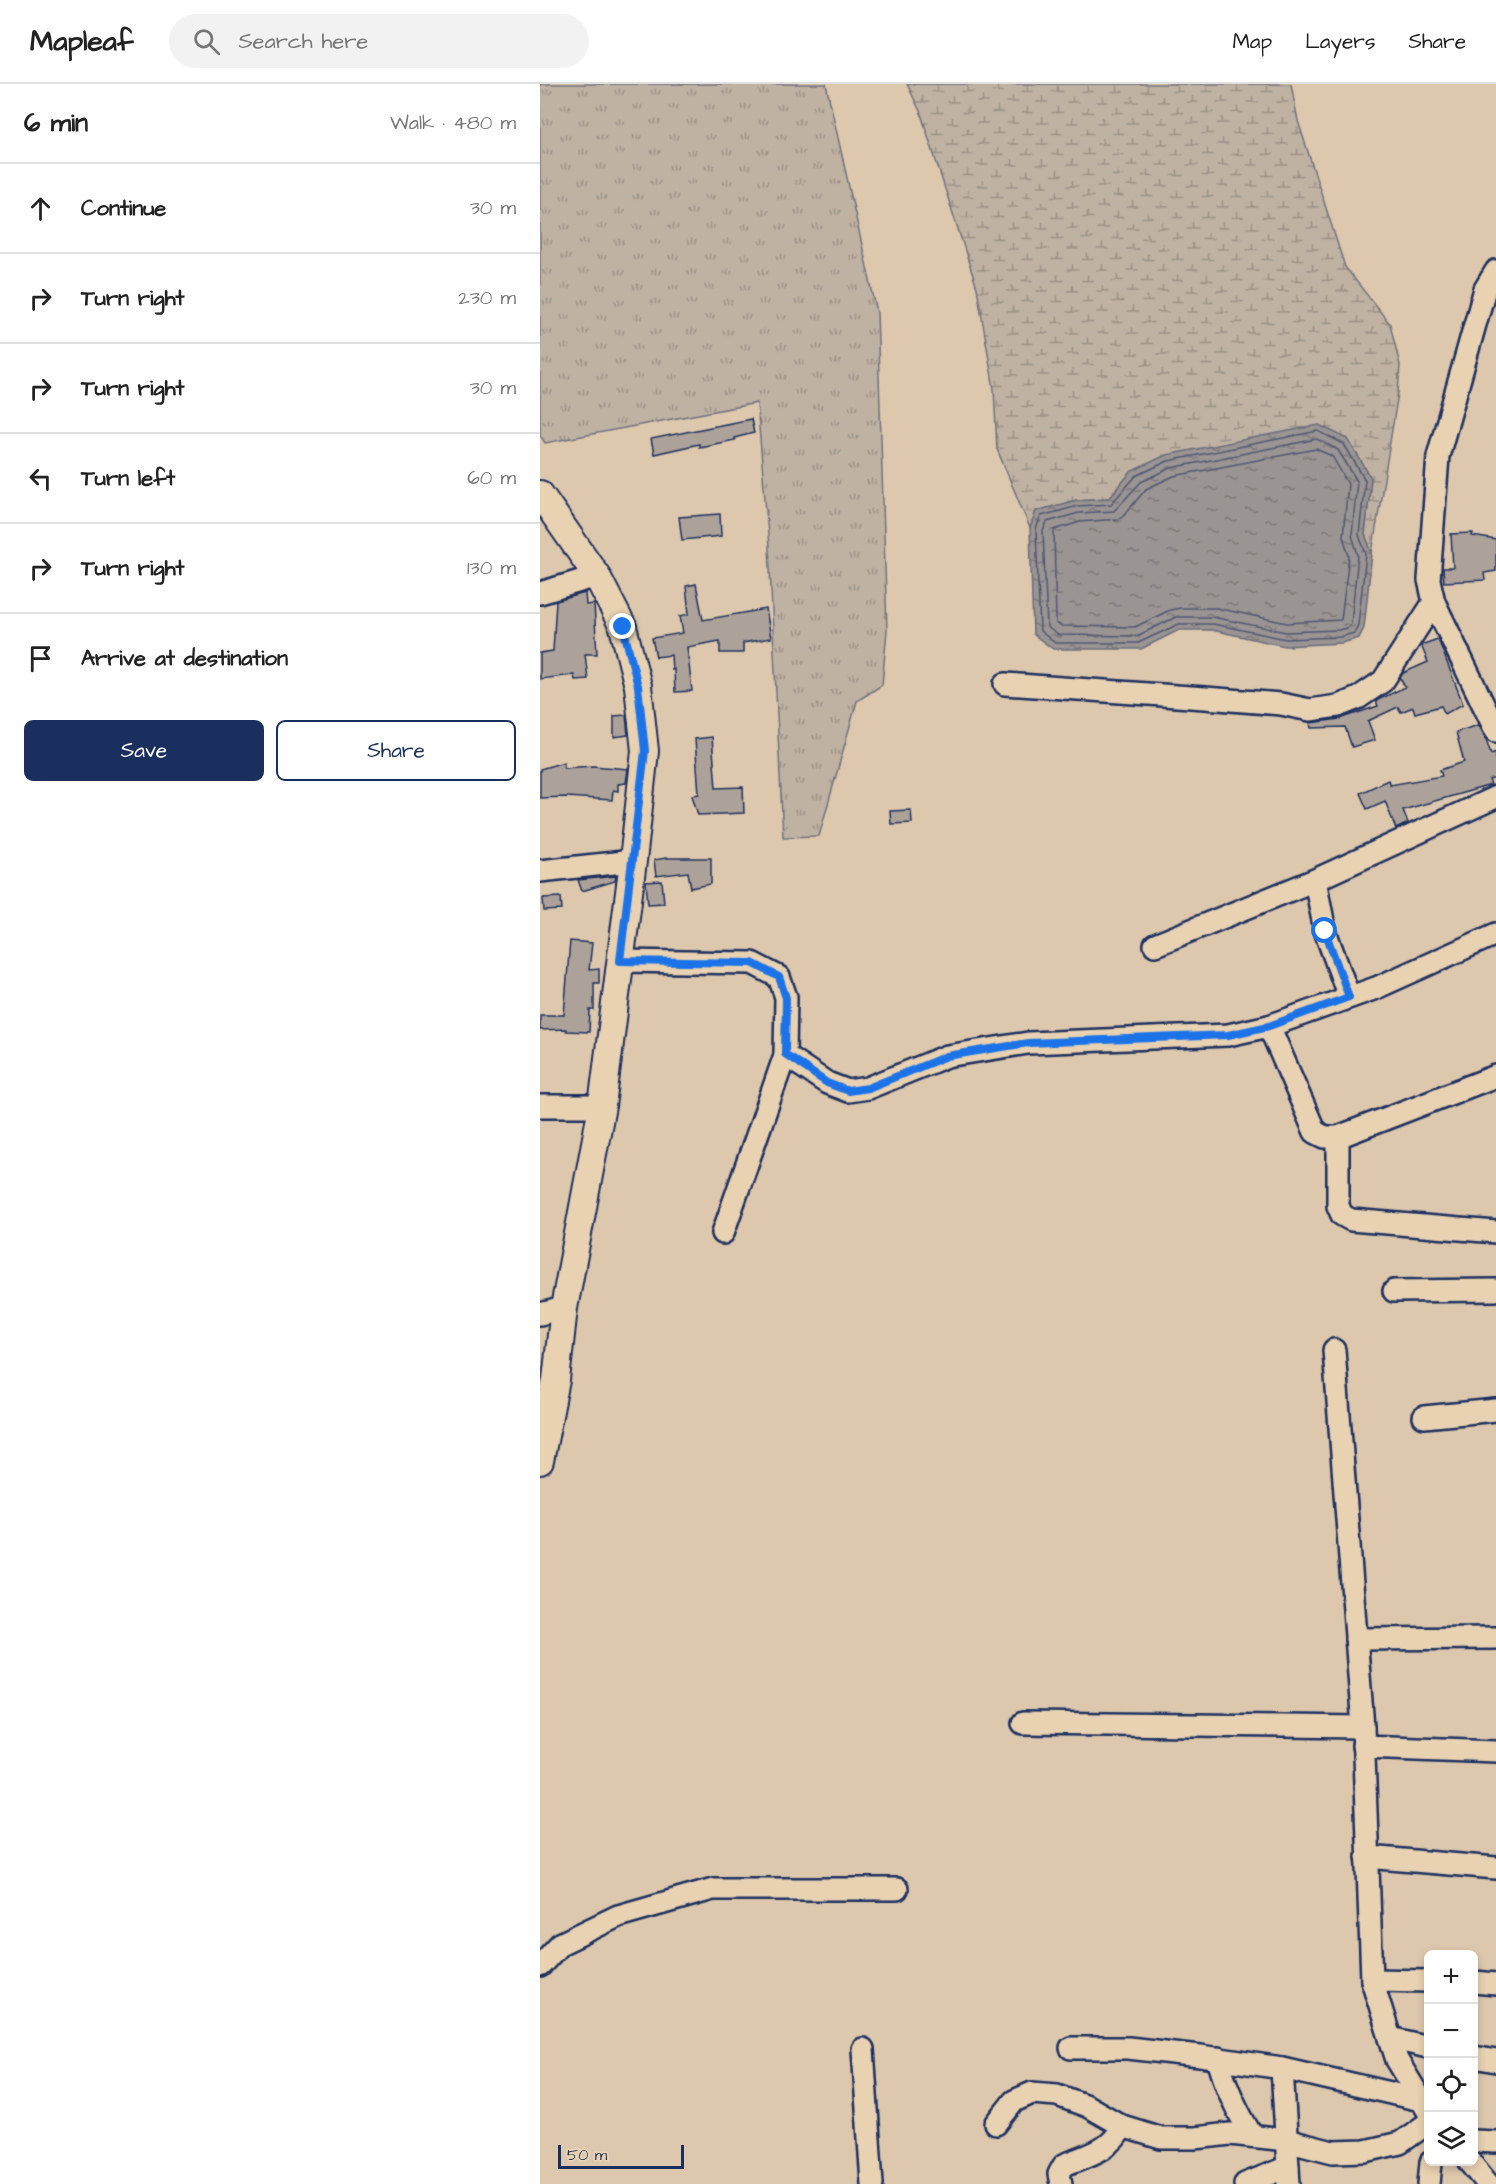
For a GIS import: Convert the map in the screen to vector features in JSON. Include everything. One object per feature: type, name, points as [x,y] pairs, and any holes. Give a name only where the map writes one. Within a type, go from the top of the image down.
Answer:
[{"type":"street","points":[[1496,271],[1485,289],[1489,303],[1438,456],[1429,580],[1434,602],[1496,731]]},
{"type":"street","points":[[540,494],[597,576],[623,627],[638,686],[645,751],[602,1106],[552,1311],[555,1380],[540,1461]]},
{"type":"street","points":[[540,593],[597,576]]},
{"type":"street","points":[[1005,684],[1216,698],[1281,704],[1310,710],[1338,706],[1358,698],[1383,681],[1434,602]]},
{"type":"street","points":[[1155,945],[1315,880],[1496,797]]},
{"type":"street","points":[[540,871],[633,861]]},
{"type":"street","points":[[1315,880],[1325,931],[1349,997]]},
{"type":"street","points":[[785,1054],[827,1083],[848,1091],[868,1088],[947,1056],[1028,1043],[1228,1035],[1269,1026],[1376,988],[1496,934]]},
{"type":"street","points":[[620,961],[752,963],[779,977],[786,998],[785,1054],[723,1233]]},
{"type":"street","points":[[1269,1026],[1315,1132],[1325,1137],[1338,1137],[1496,1076]]},
{"type":"street","points":[[540,1106],[602,1106]]},
{"type":"street","points":[[1338,1137],[1338,1206],[1342,1215],[1352,1220],[1496,1232]]},
{"type":"street","points":[[1394,1291],[1496,1290]]},
{"type":"street","points":[[1334,1350],[1363,1736],[1372,1980],[1397,2060],[1424,2103]]},
{"type":"street","points":[[1424,1417],[1496,1410]]},
{"type":"street","points":[[1356,1639],[1496,1638]]},
{"type":"street","points":[[1023,1723],[1363,1736],[1496,1751]]},
{"type":"street","points":[[1367,1857],[1496,1868]]},
{"type":"street","points":[[540,1966],[560,1944],[618,1916],[713,1889],[897,1889]]},
{"type":"street","points":[[1372,1980],[1424,1981]]},
{"type":"street","points":[[1478,1982],[1496,1983]]},
{"type":"street","points":[[1390,2038],[1424,2046]]},
{"type":"street","points":[[1071,2048],[1128,2048],[1282,2068],[1424,2105]]},
{"type":"street","points":[[863,2049],[872,2184]]},
{"type":"street","points":[[1218,2058],[1223,2078],[1235,2107],[1252,2136]]},
{"type":"street","points":[[1478,2058],[1496,2061]]},
{"type":"street","points":[[1245,2184],[1288,2176],[1282,2068]]},
{"type":"street","points":[[996,2124],[1014,2101],[1032,2093],[1057,2095],[1087,2106],[1122,2126],[1161,2138],[1195,2138],[1230,2134],[1286,2140],[1333,2152],[1365,2151],[1400,2142],[1424,2126]]},
{"type":"street","points":[[1061,2184],[1059,2174],[1064,2165],[1109,2145],[1118,2137],[1122,2126]]},
{"type":"street","points":[[1478,2141],[1496,2142]]},
{"type":"street","points":[[1429,2184],[1431,2166]]},
{"type":"street","points":[[1473,2166],[1488,2184]]},
{"type":"green space","points":[[540,84],[826,84],[877,312],[887,630],[882,685],[857,701],[819,836],[783,837],[769,547],[757,403],[545,443],[540,435]]},
{"type":"green space","points":[[907,84],[1291,84],[1298,121],[1345,267],[1390,324],[1400,365],[1398,393],[1372,553],[1365,535],[1371,478],[1132,471],[1109,498],[1077,500],[1036,511],[1030,528],[997,449],[994,389],[977,288],[920,111]]},
{"type":"water","points":[[1319,425],[1348,439],[1371,478],[1365,535],[1372,553],[1364,628],[1359,638],[1342,643],[1285,646],[1212,630],[1179,630],[1141,649],[1053,649],[1033,634],[1030,528],[1036,511],[1077,500],[1109,498],[1132,471],[1166,455]]},
{"type":"building","points":[[751,419],[754,433],[734,438],[735,440],[699,447],[699,444],[654,454],[651,439]]},
{"type":"building","points":[[720,514],[721,536],[682,540],[679,517]]},
{"type":"building","points":[[1473,533],[1472,536],[1496,540],[1496,571],[1484,573],[1485,580],[1444,582],[1443,568],[1453,568],[1451,534]]},
{"type":"building","points":[[696,584],[703,620],[766,609],[771,638],[743,643],[743,653],[720,653],[720,641],[687,647],[692,691],[675,692],[671,655],[656,657],[652,638],[683,633],[680,616],[689,614],[686,586]]},
{"type":"building","points":[[585,593],[586,605],[594,604],[597,654],[585,654],[588,679],[575,680],[574,675],[540,679],[540,653],[553,651],[556,601]]},
{"type":"building","points":[[1438,639],[1463,704],[1445,714],[1441,706],[1415,713],[1413,707],[1401,712],[1398,707],[1368,721],[1375,740],[1352,747],[1345,727],[1311,728],[1310,723],[1340,719],[1378,706],[1376,701],[1405,687],[1400,678],[1403,673],[1428,662],[1421,645]]},
{"type":"building","points":[[626,715],[628,735],[614,737],[614,716]]},
{"type":"building","points":[[1479,725],[1491,754],[1496,752],[1496,778],[1489,780],[1491,785],[1403,810],[1408,823],[1396,829],[1385,801],[1367,809],[1360,793],[1388,780],[1390,785],[1442,776],[1440,770],[1464,762],[1456,732]]},
{"type":"building","points":[[712,737],[716,788],[743,787],[744,813],[698,815],[692,795],[699,794],[695,739]]},
{"type":"building","points":[[564,762],[564,768],[593,766],[628,769],[626,783],[618,784],[618,791],[613,790],[612,800],[540,798],[540,769]]},
{"type":"building","points":[[911,810],[912,823],[891,824],[890,811]]},
{"type":"building","points":[[711,858],[711,884],[691,888],[688,872],[656,876],[654,860]]},
{"type":"building","points":[[616,876],[615,881],[582,891],[578,880]]},
{"type":"building","points":[[662,881],[664,903],[648,904],[646,882]]},
{"type":"building","points":[[561,897],[562,910],[544,911],[543,898]]},
{"type":"building","points":[[570,941],[592,943],[589,970],[599,969],[599,983],[594,983],[594,1010],[590,1010],[589,1032],[566,1031],[566,1029],[540,1030],[540,1015],[564,1015]]},
{"type":"route","points":[[623,627],[638,686],[645,751],[620,961],[752,963],[779,977],[786,998],[785,1054],[827,1083],[848,1091],[868,1088],[947,1056],[1028,1043],[1228,1035],[1269,1026],[1349,997],[1325,931]]}]
